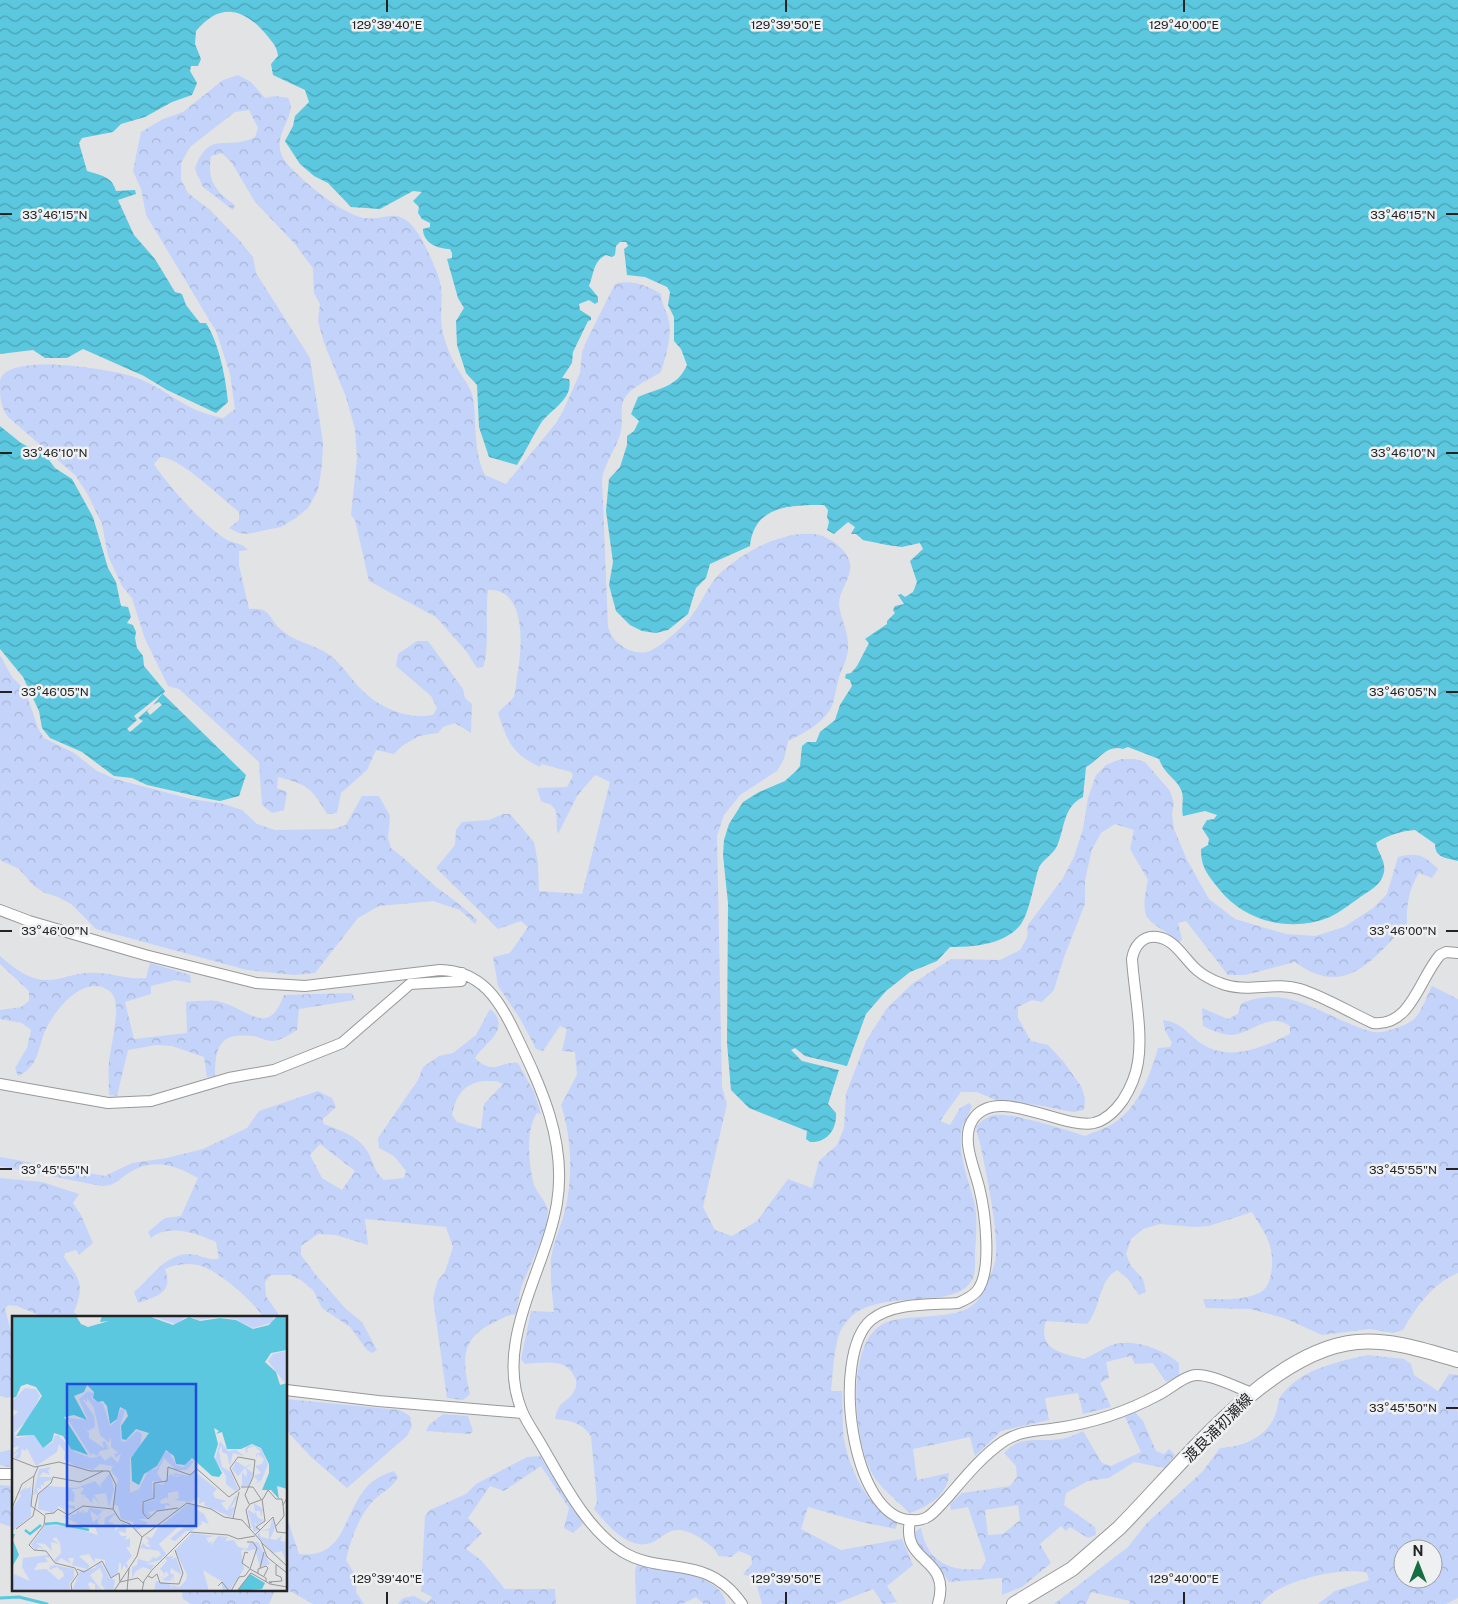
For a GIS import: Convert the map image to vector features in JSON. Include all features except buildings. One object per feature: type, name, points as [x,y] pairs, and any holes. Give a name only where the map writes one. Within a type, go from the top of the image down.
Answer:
[{"type":"main road","name":"渡良浦初瀬線","points":[[1014,1604],[1072,1569],[1102,1544],[1252,1393],[1305,1356],[1339,1344],[1383,1342],[1458,1360]]},
{"type":"street","points":[[0,910],[29,921],[137,952],[256,983],[305,986],[440,970],[462,973],[483,984],[498,999],[544,1096],[556,1143],[557,1202],[515,1344],[515,1383],[522,1413],[591,1524],[611,1543],[624,1553],[642,1559],[689,1567],[704,1573],[728,1588],[742,1604]]},
{"type":"street","points":[[1252,1393],[1202,1375],[1191,1376],[1159,1395],[1088,1422],[1018,1434],[993,1449],[929,1516],[910,1521],[894,1514],[881,1502],[871,1487],[856,1450],[849,1382],[850,1363],[856,1342],[870,1321],[890,1309],[958,1303],[972,1296],[980,1285],[985,1268],[986,1237],[979,1189],[968,1147],[968,1131],[978,1112],[988,1107],[1024,1109],[1080,1124],[1103,1120],[1117,1109],[1127,1093],[1138,1061],[1138,1030],[1132,960],[1134,950],[1140,942],[1150,937],[1158,937],[1168,942],[1179,950],[1207,978],[1223,985],[1242,989],[1299,989],[1372,1024],[1383,1024],[1401,1017],[1440,955],[1446,952],[1458,952]]},
{"type":"street","points":[[0,1084],[118,1104],[173,1096],[229,1078],[274,1070],[342,1043],[370,1020],[402,989],[420,982],[461,981],[462,973]]},
{"type":"street","points":[[288,1390],[378,1401],[522,1413]]},
{"type":"street","points":[[910,1521],[909,1535],[915,1552],[938,1575],[941,1581],[938,1604]]},
{"type":"green space","points":[[238,75],[251,82],[265,98],[275,96],[288,98],[291,106],[290,113],[280,138],[280,147],[282,157],[304,180],[331,202],[349,213],[366,218],[399,216],[406,220],[419,235],[439,278],[442,293],[441,321],[447,345],[453,361],[472,394],[477,447],[485,475],[506,484],[556,423],[580,373],[582,352],[587,340],[615,284],[627,282],[639,284],[661,294],[670,331],[661,372],[631,390],[623,401],[620,435],[602,478],[608,627],[620,645],[640,652],[646,652],[657,647],[688,620],[719,574],[744,555],[766,543],[802,534],[819,535],[840,547],[849,560],[850,571],[841,593],[839,604],[848,639],[848,653],[839,677],[832,706],[817,724],[788,741],[784,759],[777,771],[740,795],[724,815],[717,836],[722,1087],[727,1104],[703,1207],[715,1230],[732,1236],[757,1221],[788,1179],[812,1188],[819,1161],[837,1145],[844,1128],[846,1094],[866,1041],[887,1008],[912,984],[951,959],[1000,960],[1020,950],[1027,938],[1028,925],[1063,878],[1074,857],[1083,829],[1088,798],[1096,775],[1106,765],[1121,759],[1135,759],[1145,762],[1170,791],[1174,803],[1172,814],[1174,829],[1187,860],[1209,899],[1235,919],[1286,934],[1315,936],[1344,927],[1373,908],[1387,894],[1398,857],[1420,856],[1438,869],[1432,878],[1419,873],[1409,898],[1407,924],[1383,950],[1358,970],[1344,976],[1329,977],[1313,973],[1295,962],[1245,975],[1228,975],[1186,921],[1178,923],[1182,939],[1179,943],[1149,919],[1145,906],[1148,880],[1130,849],[1134,830],[1115,824],[1101,833],[1092,849],[1085,880],[1085,904],[1064,957],[1054,990],[1042,1002],[1032,1000],[1018,1007],[1018,1018],[1031,1041],[1048,1045],[1063,1061],[1081,1086],[1085,1098],[1084,1110],[1073,1112],[1037,1105],[998,1101],[977,1092],[961,1092],[940,1121],[950,1125],[960,1108],[969,1103],[972,1106],[962,1127],[961,1143],[963,1160],[976,1214],[975,1267],[972,1280],[961,1291],[944,1296],[881,1303],[862,1309],[847,1322],[837,1342],[831,1391],[842,1391],[844,1439],[847,1451],[855,1475],[877,1507],[897,1522],[896,1529],[861,1522],[808,1507],[801,1529],[841,1550],[902,1539],[913,1565],[887,1586],[897,1602],[883,1604],[873,1589],[835,1604],[762,1604],[755,1579],[743,1574],[752,1564],[751,1556],[739,1551],[731,1557],[718,1556],[714,1549],[703,1540],[680,1530],[672,1531],[648,1544],[639,1544],[626,1539],[614,1531],[594,1509],[597,1502],[591,1436],[575,1423],[555,1419],[561,1404],[572,1395],[575,1389],[575,1378],[565,1366],[553,1363],[525,1364],[521,1359],[531,1311],[554,1312],[551,1259],[568,1198],[570,1171],[569,1144],[561,1105],[577,1075],[575,1052],[562,1051],[567,1029],[560,1026],[543,1051],[536,1049],[521,1020],[498,986],[493,957],[510,953],[528,927],[521,921],[498,929],[436,868],[455,845],[456,830],[462,822],[489,820],[503,814],[510,814],[534,842],[538,863],[539,891],[582,894],[610,782],[595,775],[577,796],[558,834],[555,809],[548,803],[541,801],[537,788],[567,787],[573,776],[571,772],[542,764],[540,767],[523,757],[508,739],[498,713],[514,696],[519,665],[521,637],[516,610],[510,599],[501,592],[488,590],[485,659],[483,667],[477,668],[466,651],[436,617],[369,581],[355,520],[351,515],[357,458],[355,429],[346,397],[324,343],[318,321],[320,304],[314,293],[313,268],[294,243],[255,202],[232,163],[222,153],[211,156],[210,172],[214,185],[222,195],[235,205],[233,210],[203,187],[195,169],[200,156],[213,145],[236,143],[255,137],[258,128],[249,110],[235,112],[190,147],[181,163],[181,180],[188,193],[210,210],[253,257],[256,273],[310,358],[323,443],[318,490],[308,508],[281,527],[247,534],[239,533],[229,528],[239,520],[239,512],[200,479],[168,459],[160,457],[154,464],[177,494],[196,514],[224,538],[246,547],[248,550],[239,551],[239,565],[249,609],[267,612],[279,627],[289,635],[331,656],[358,686],[378,703],[395,711],[414,716],[433,715],[437,708],[431,696],[396,666],[398,654],[417,641],[428,641],[463,689],[465,698],[472,704],[471,733],[455,723],[443,727],[438,733],[419,736],[402,746],[394,754],[376,750],[367,770],[341,793],[337,813],[327,814],[308,788],[296,782],[278,777],[277,788],[287,792],[284,810],[272,813],[262,805],[259,762],[179,689],[168,686],[145,639],[132,598],[122,586],[108,556],[102,524],[87,493],[75,475],[8,417],[3,409],[0,397],[0,382],[6,372],[20,367],[62,365],[86,367],[137,378],[188,406],[210,415],[223,418],[235,409],[230,374],[216,331],[146,215],[141,189],[133,171],[141,132],[163,119],[183,112],[223,80]]},
{"type":"green space","points":[[0,655],[12,677],[25,690],[38,728],[44,738],[74,753],[97,771],[115,779],[191,799],[224,804],[242,810],[257,824],[275,830],[333,829],[346,825],[362,796],[379,796],[390,816],[388,838],[391,848],[472,915],[477,920],[475,924],[460,910],[433,901],[379,906],[358,918],[315,973],[294,975],[247,970],[96,929],[71,904],[43,892],[33,885],[19,869],[0,860]]},
{"type":"green space","points":[[0,956],[26,975],[41,980],[91,973],[146,978],[150,963],[190,975],[191,983],[175,980],[151,986],[151,994],[125,1002],[134,1039],[187,1033],[186,1002],[217,1001],[257,1018],[265,1018],[278,1008],[284,995],[352,993],[355,1000],[299,1009],[297,1030],[279,1040],[269,1041],[241,1035],[226,1040],[218,1050],[215,1076],[207,1077],[204,1057],[172,1046],[156,1045],[128,1050],[117,1096],[109,1095],[109,1061],[116,1020],[116,1003],[111,992],[101,987],[87,987],[66,1001],[54,1015],[46,1029],[34,1062],[25,1072],[18,1076],[15,1068],[27,1048],[31,1030],[22,1023],[0,1019],[0,1010],[21,1007],[29,1001],[29,991],[0,964]]},
{"type":"green space","points":[[1432,986],[1458,999],[1458,1273],[1440,1283],[1426,1297],[1403,1330],[1393,1333],[1370,1329],[1322,1335],[1284,1318],[1250,1309],[1206,1308],[1203,1299],[1248,1297],[1261,1292],[1268,1284],[1272,1271],[1269,1242],[1252,1212],[1209,1226],[1194,1227],[1160,1224],[1143,1229],[1131,1239],[1126,1254],[1131,1266],[1143,1279],[1146,1292],[1139,1295],[1128,1279],[1117,1270],[1106,1281],[1092,1317],[1087,1324],[1046,1321],[1045,1338],[1053,1349],[1084,1359],[1109,1346],[1120,1343],[1147,1346],[1164,1353],[1179,1363],[1179,1376],[1166,1382],[1153,1363],[1135,1364],[1131,1356],[1106,1362],[1109,1378],[1100,1383],[1111,1407],[1083,1414],[1078,1393],[1045,1398],[1049,1420],[1001,1431],[975,1456],[970,1437],[913,1449],[917,1480],[949,1473],[945,1488],[936,1499],[910,1513],[890,1495],[873,1475],[866,1461],[861,1442],[856,1397],[862,1353],[870,1336],[881,1325],[905,1318],[961,1311],[972,1306],[980,1297],[989,1280],[995,1262],[996,1239],[992,1208],[976,1127],[984,1119],[995,1115],[1013,1116],[1085,1136],[1106,1128],[1125,1114],[1132,1106],[1148,1078],[1158,1048],[1170,1047],[1172,1043],[1165,1030],[1163,1020],[1179,1025],[1199,1042],[1210,1048],[1221,1052],[1244,1051],[1268,1044],[1290,1034],[1290,1026],[1274,1021],[1266,1022],[1238,1034],[1219,1033],[1203,1026],[1202,1008],[1228,1019],[1238,1014],[1241,1004],[1258,998],[1275,997],[1308,1005],[1357,1027],[1373,1032],[1382,1032],[1405,1025],[1413,1020],[1421,1009]]},
{"type":"green space","points":[[490,1009],[499,1023],[498,1029],[475,1058],[482,1064],[493,1067],[518,1063],[534,1092],[541,1114],[537,1113],[533,1120],[529,1138],[531,1168],[534,1185],[546,1205],[548,1216],[543,1236],[521,1288],[516,1314],[509,1315],[481,1330],[468,1345],[465,1363],[470,1394],[463,1400],[447,1398],[433,1298],[438,1280],[445,1272],[453,1247],[446,1227],[365,1219],[368,1245],[336,1235],[318,1234],[301,1246],[301,1255],[316,1275],[346,1309],[362,1322],[377,1350],[372,1353],[367,1350],[350,1327],[322,1308],[313,1290],[291,1275],[271,1275],[265,1282],[266,1296],[280,1316],[263,1316],[253,1304],[228,1282],[204,1267],[194,1264],[179,1265],[165,1269],[167,1284],[162,1293],[138,1303],[134,1292],[158,1268],[179,1255],[188,1254],[219,1259],[216,1242],[209,1239],[183,1231],[166,1231],[151,1238],[148,1232],[165,1218],[181,1216],[198,1178],[174,1167],[157,1164],[140,1167],[114,1183],[101,1186],[0,1166],[0,1157],[105,1176],[132,1163],[167,1158],[203,1149],[247,1128],[259,1111],[318,1091],[332,1098],[336,1107],[322,1120],[324,1124],[350,1135],[361,1143],[384,1180],[404,1178],[406,1171],[394,1156],[379,1148],[378,1138],[418,1080],[423,1067],[439,1056],[453,1053],[476,1035]],"holes":[[[483,1081],[496,1081],[503,1084],[484,1104],[481,1129],[457,1122],[452,1115],[458,1097],[465,1088]],[[320,1144],[355,1171],[342,1190],[322,1178],[310,1155]]]},
{"type":"green space","points":[[0,1178],[42,1182],[79,1194],[73,1203],[81,1215],[93,1243],[79,1255],[76,1250],[65,1253],[64,1257],[79,1283],[79,1295],[74,1312],[78,1316],[41,1316],[17,1306],[9,1305],[5,1308],[12,1336],[12,1397],[7,1398],[0,1396]]},
{"type":"green space","points":[[1368,1355],[1404,1359],[1411,1364],[1414,1375],[1438,1391],[1449,1374],[1458,1375],[1458,1404],[1456,1408],[1458,1413],[1458,1598],[1446,1604],[1318,1604],[1335,1591],[1369,1580],[1367,1573],[1356,1571],[1326,1574],[1295,1582],[1280,1588],[1261,1604],[1129,1604],[1130,1601],[1091,1592],[1086,1604],[1054,1604],[1128,1547],[1147,1523],[1203,1471],[1220,1448],[1246,1443],[1261,1434],[1272,1421],[1282,1395],[1292,1384],[1302,1377],[1333,1363]]},
{"type":"green space","points":[[288,1399],[400,1410],[410,1416],[412,1426],[407,1436],[347,1488],[311,1457],[288,1432]]},
{"type":"green space","points":[[1135,1412],[1143,1421],[1156,1451],[1164,1454],[1169,1449],[1175,1455],[1165,1468],[1134,1462],[1109,1478],[1088,1481],[1066,1493],[1064,1505],[1095,1527],[1096,1535],[1088,1538],[1070,1527],[1066,1531],[1061,1526],[1040,1544],[1051,1563],[1022,1587],[1002,1595],[1002,1578],[949,1582],[911,1534],[921,1528],[924,1540],[934,1557],[950,1566],[959,1569],[981,1569],[986,1560],[968,1507],[951,1510],[950,1504],[962,1493],[1010,1486],[1017,1477],[1016,1466],[1004,1453],[1011,1447],[1024,1441],[1061,1439],[1083,1431],[1102,1463],[1111,1466],[1141,1452],[1125,1417]],"holes":[[[1018,1505],[1020,1520],[1003,1534],[988,1535],[985,1510]]]},
{"type":"green space","points":[[443,1414],[468,1416],[473,1431],[470,1434],[426,1431],[429,1425]]},
{"type":"green space","points":[[12,1449],[12,1468],[0,1465],[0,1452]]},
{"type":"green space","points":[[540,1456],[583,1524],[573,1533],[564,1528],[569,1508],[541,1466],[504,1491],[490,1486],[468,1518],[482,1533],[466,1549],[481,1560],[505,1589],[555,1589],[556,1604],[398,1604],[403,1598],[414,1596],[427,1603],[432,1597],[421,1591],[425,1516],[430,1510],[466,1494],[476,1484],[527,1457]]},
{"type":"green space","points":[[394,1471],[398,1477],[391,1487],[375,1499],[360,1519],[346,1560],[357,1578],[356,1592],[364,1604],[313,1604],[288,1590],[288,1521],[299,1554],[313,1554],[324,1550],[333,1544],[365,1489],[385,1474]]},
{"type":"green space","points":[[0,1485],[12,1486],[12,1527],[0,1523]]},
{"type":"green space","points":[[637,1564],[689,1574],[703,1579],[722,1594],[726,1604],[704,1604],[696,1597],[682,1604],[636,1604],[635,1571]]},
{"type":"green space","points":[[182,1592],[274,1592],[269,1604],[191,1604],[183,1599]]},
{"type":"water","points":[[0,0],[1458,0],[1458,861],[1439,855],[1435,849],[1435,844],[1415,830],[1405,831],[1376,843],[1384,864],[1383,877],[1371,890],[1334,915],[1315,922],[1300,924],[1285,924],[1255,917],[1242,910],[1219,889],[1206,871],[1202,861],[1201,849],[1208,845],[1209,839],[1202,828],[1207,820],[1214,819],[1217,815],[1205,811],[1183,816],[1183,798],[1180,787],[1164,769],[1159,759],[1128,747],[1112,749],[1086,767],[1083,797],[1076,801],[1068,812],[1057,846],[1040,866],[1024,919],[1014,931],[998,941],[979,945],[950,947],[937,961],[910,972],[886,991],[866,1014],[847,1066],[805,1056],[795,1048],[791,1050],[802,1061],[839,1070],[828,1104],[836,1113],[835,1124],[830,1134],[816,1142],[810,1142],[806,1139],[807,1131],[749,1108],[731,1090],[727,1043],[728,903],[723,855],[724,840],[729,824],[743,802],[759,792],[785,781],[800,766],[802,746],[807,742],[816,742],[820,732],[835,720],[840,705],[852,686],[850,680],[845,678],[846,674],[851,673],[857,666],[869,643],[865,639],[887,624],[887,621],[895,613],[893,610],[895,606],[904,604],[898,595],[901,594],[905,597],[913,592],[917,582],[910,561],[923,549],[920,543],[902,547],[863,540],[856,534],[851,534],[855,527],[848,522],[834,534],[827,530],[829,522],[827,517],[828,510],[824,505],[787,507],[776,510],[766,515],[759,522],[753,532],[750,546],[710,564],[706,578],[696,588],[688,614],[668,630],[656,633],[642,631],[630,625],[616,611],[609,585],[613,562],[606,511],[609,479],[620,467],[627,445],[627,436],[634,431],[639,421],[631,414],[638,397],[672,383],[683,373],[687,365],[681,349],[674,341],[674,317],[668,305],[670,292],[667,287],[645,277],[627,275],[624,249],[628,246],[626,242],[620,242],[616,246],[615,255],[612,257],[606,255],[602,258],[594,268],[589,286],[598,297],[598,302],[595,304],[589,300],[579,304],[580,310],[591,317],[591,320],[588,321],[573,352],[572,363],[562,378],[569,379],[570,386],[565,398],[541,423],[517,465],[489,457],[479,427],[477,385],[466,373],[457,345],[456,321],[464,308],[458,298],[447,259],[452,258],[452,253],[450,249],[432,244],[424,234],[423,229],[430,227],[430,223],[422,219],[418,213],[419,207],[413,201],[422,192],[413,191],[380,209],[351,207],[328,183],[314,176],[300,164],[285,141],[293,126],[295,116],[309,102],[305,90],[273,75],[271,64],[278,56],[273,43],[248,18],[230,12],[222,12],[213,16],[196,31],[195,44],[201,59],[198,66],[191,66],[190,71],[197,83],[192,95],[172,102],[145,117],[121,124],[113,132],[82,138],[79,143],[87,171],[108,179],[112,182],[116,191],[135,190],[136,194],[118,200],[134,235],[155,259],[175,292],[182,294],[186,305],[200,323],[206,323],[211,331],[221,361],[228,402],[216,413],[167,390],[144,376],[83,349],[67,358],[45,358],[33,350],[0,354]]},
{"type":"water","points":[[0,426],[21,443],[46,456],[55,468],[72,479],[93,517],[108,568],[116,582],[121,606],[128,607],[131,617],[127,623],[133,625],[136,632],[137,648],[143,656],[144,666],[165,691],[163,694],[246,775],[239,796],[220,801],[147,785],[132,778],[114,776],[82,752],[50,738],[42,728],[39,711],[23,677],[0,649]]},
{"type":"pier","points":[[163,693],[153,705],[159,702],[162,705],[150,715],[147,711],[152,706],[138,718],[143,721],[130,732],[127,729],[137,720],[134,716]]},
{"type":"waterway","points":[[0,1598],[19,1597],[47,1604]]}]
